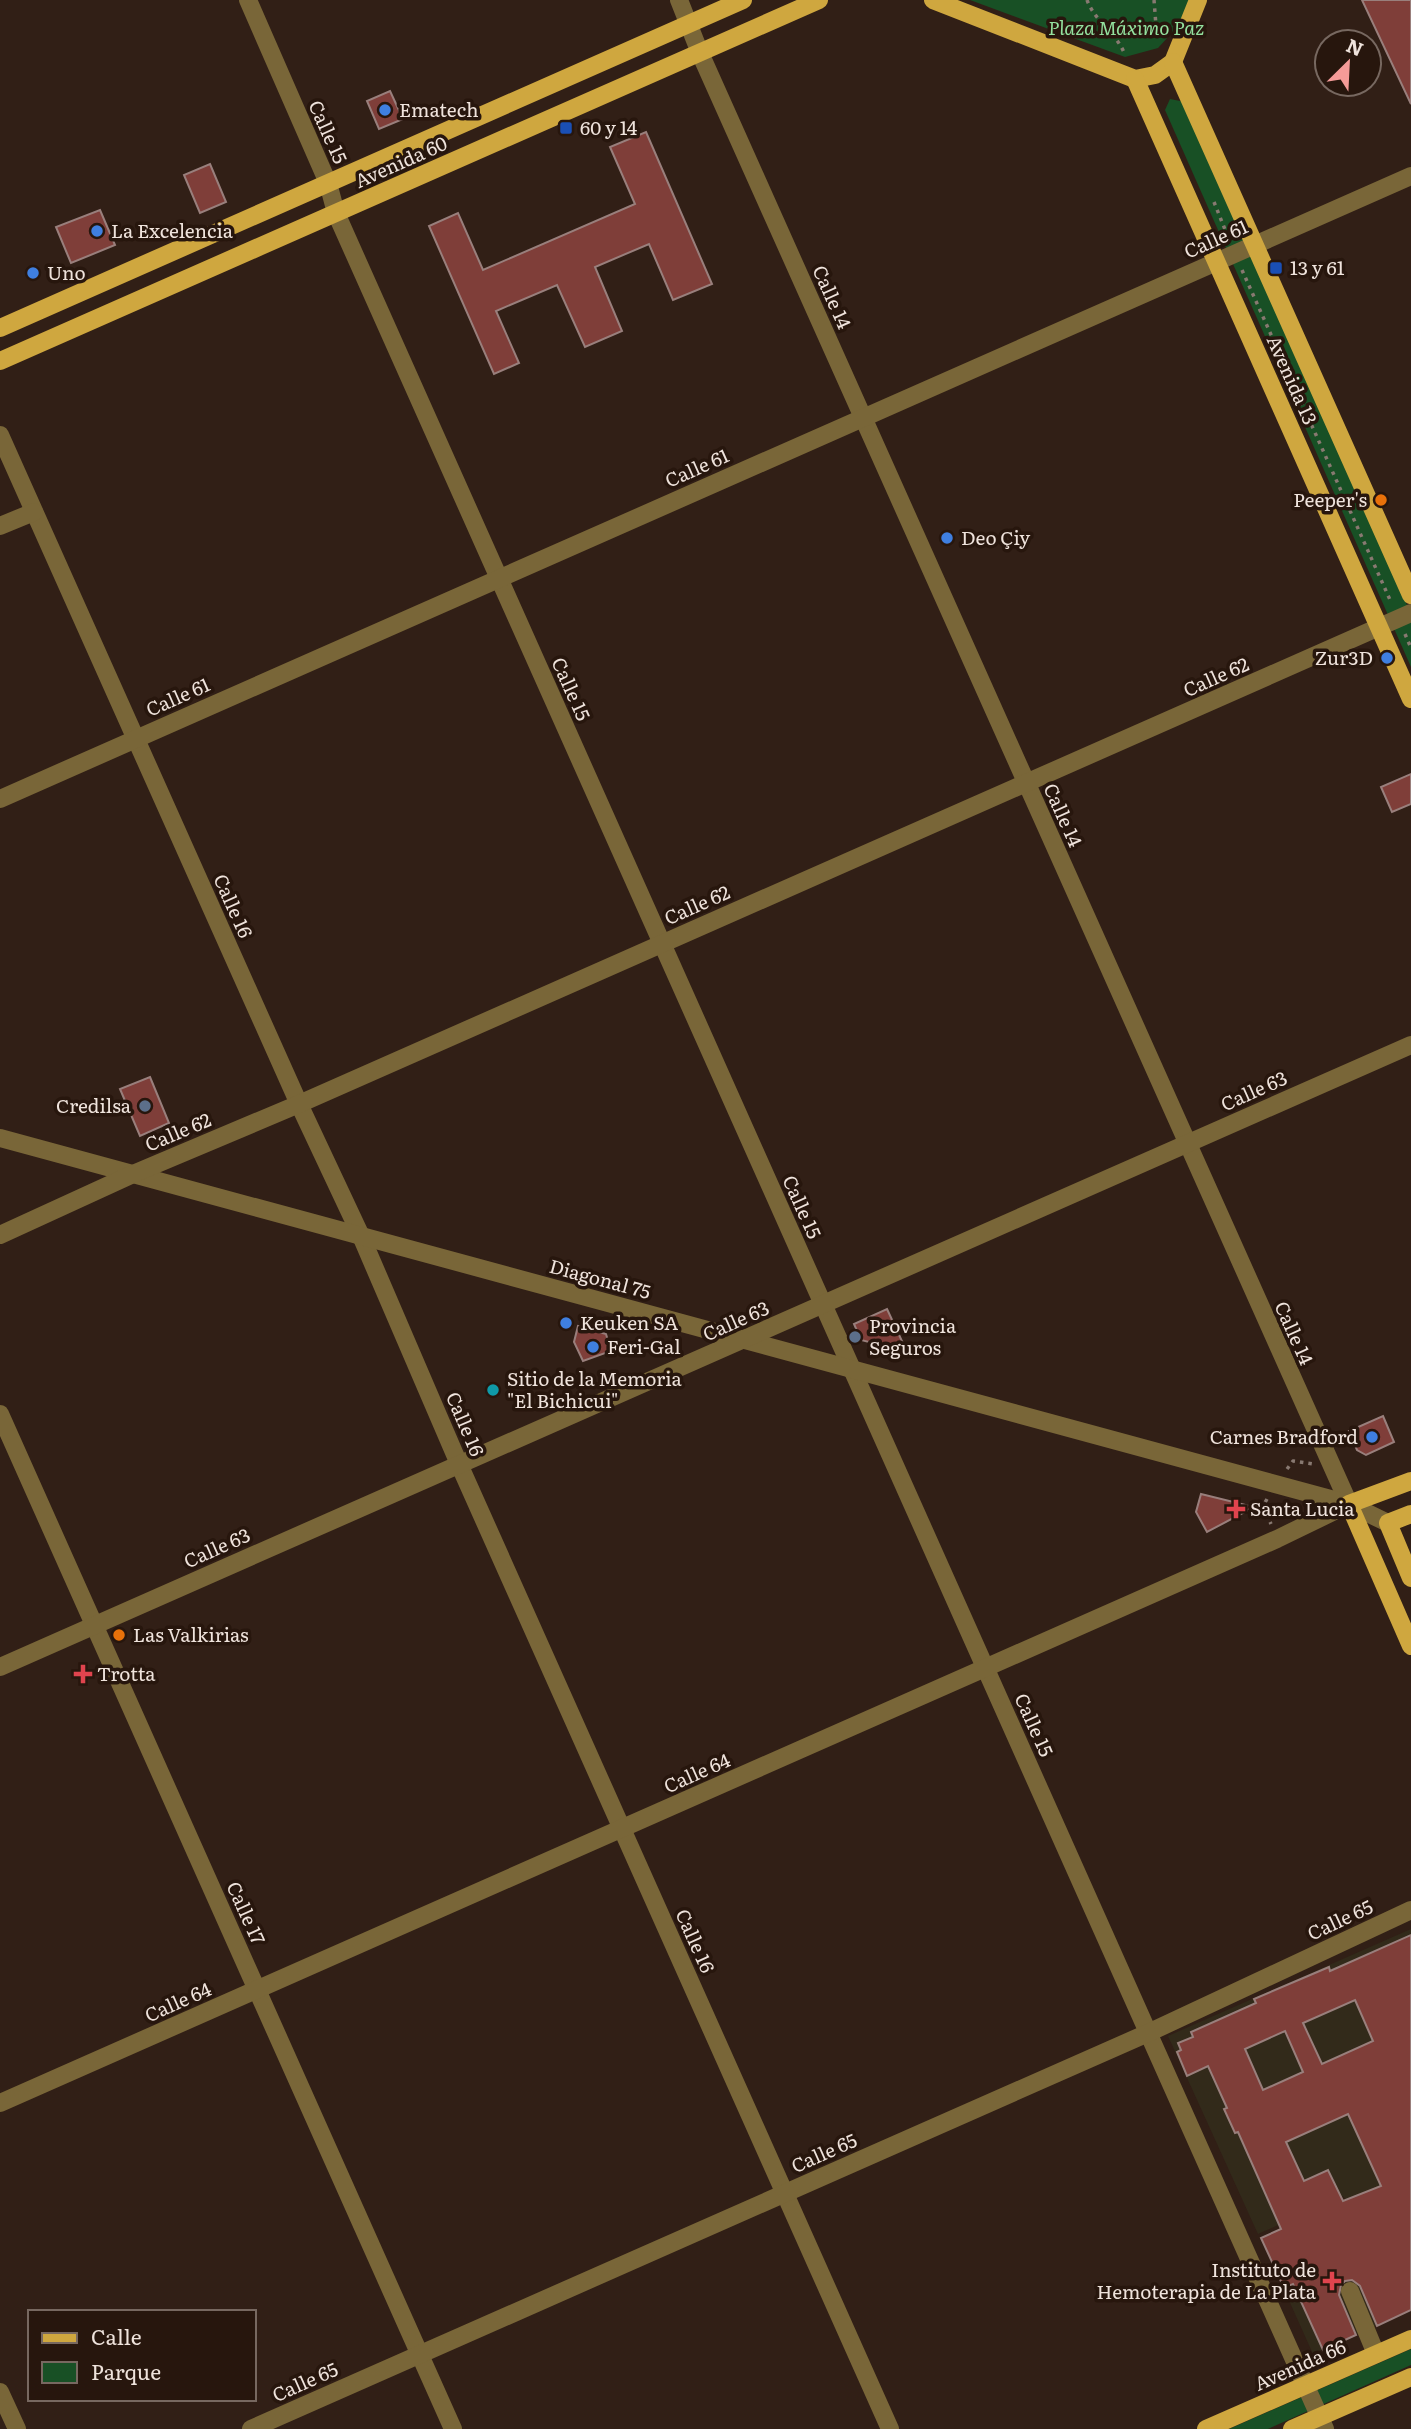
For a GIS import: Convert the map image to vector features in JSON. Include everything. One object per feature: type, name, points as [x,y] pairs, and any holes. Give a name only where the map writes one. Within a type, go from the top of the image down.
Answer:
[{"type":"main road","name":"Avenida 60","points":[[0,328],[743,0]]},
{"type":"main road","name":"Avenida 60","points":[[0,361],[819,0]]},
{"type":"main road","points":[[933,0],[1135,79],[1155,75],[1173,62],[1198,0]]},
{"type":"main road","name":"Avenida 13","points":[[1173,62],[1411,595]]},
{"type":"main road","name":"Avenida 13","points":[[1135,79],[1411,699]]},
{"type":"main road","name":"Calle 64","points":[[1349,1504],[1411,1481]]},
{"type":"main road","name":"Calle 14","points":[[1349,1504],[1411,1646]]},
{"type":"main road","points":[[1411,1514],[1388,1523],[1411,1578]]},
{"type":"main road","name":"Avenida 66","points":[[1206,2429],[1411,2339]]},
{"type":"main road","points":[[1292,2429],[1322,2423],[1411,2377]]},
{"type":"street","name":"Calle 15","points":[[248,0],[328,183],[336,213],[1322,2423]]},
{"type":"street","name":"Calle 14","points":[[679,0],[1349,1504]]},
{"type":"street","name":"Calle 61","points":[[0,799],[1411,176]]},
{"type":"street","name":"Calle 16","points":[[0,436],[299,1104],[361,1236],[459,1464],[890,2429]]},
{"type":"street","points":[[0,526],[34,512]]},
{"type":"street","name":"Calle 62","points":[[0,1235],[133,1174],[299,1104],[1405,616]]},
{"type":"street","name":"Calle 63","points":[[0,1667],[1411,1045]]},
{"type":"street","name":"Diagonal 75","points":[[0,1138],[1349,1504],[1388,1523]]},
{"type":"street","name":"Calle 17","points":[[0,1414],[453,2429]]},
{"type":"street","name":"Calle 64","points":[[0,2103],[1277,1539],[1349,1504]]},
{"type":"street","name":"Calle 65","points":[[251,2429],[1148,2033],[1411,1910]]},
{"type":"street","points":[[1350,2291],[1376,2354]]},
{"type":"street","points":[[0,2392],[17,2429]]},
{"type":"path","points":[[1087,0],[1092,13],[1122,46],[1135,79]]},
{"type":"path","points":[[1154,0],[1156,26],[1173,62]]},
{"type":"path","points":[[1213,202],[1405,616],[1411,648]]},
{"type":"shaded area","points":[[1411,1929],[1411,2310],[1313,2354],[1261,2238],[1346,2200],[1343,2196],[1258,2234],[1168,2036]]},
{"type":"green space","name":"Plaza Máximo Paz","points":[[970,0],[1190,0],[1181,23],[1158,48],[1125,57]]},
{"type":"green space","points":[[1170,99],[1185,102],[1411,614],[1411,667],[1165,110]]},
{"type":"green space","points":[[1411,2349],[1411,2365],[1268,2429],[1229,2429]]},
{"type":"building","points":[[1362,0],[1411,0],[1411,104],[1383,45],[1383,28],[1375,28]]},
{"type":"building","name":"Ematech","points":[[390,91],[403,119],[379,129],[367,101]]},
{"type":"building","points":[[646,132],[712,284],[673,300],[649,244],[595,267],[622,331],[585,347],[557,285],[496,311],[519,363],[494,374],[429,226],[458,213],[483,270],[635,204],[610,147]]},
{"type":"building","points":[[210,164],[226,202],[200,213],[184,175]]},
{"type":"building","points":[[100,210],[115,245],[71,263],[56,227]]},
{"type":"building","points":[[1411,774],[1411,804],[1392,812],[1381,787]]},
{"type":"building","name":"Credilsa","points":[[150,1077],[169,1123],[140,1136],[120,1089]]},
{"type":"building","points":[[887,1309],[907,1352],[861,1340],[854,1324]]},
{"type":"building","name":"Feri-Gal","points":[[578,1326],[606,1334],[611,1351],[583,1361],[574,1342]]},
{"type":"building","name":"Carnes Bradford","points":[[1383,1416],[1394,1442],[1366,1455],[1357,1450],[1349,1431]]},
{"type":"building","points":[[1201,1494],[1254,1507],[1207,1532],[1196,1512]]},
{"type":"building","points":[[1411,1935],[1411,2310],[1377,2326],[1360,2286],[1352,2280],[1345,2281],[1341,2285],[1339,2295],[1356,2335],[1323,2350],[1293,2284],[1284,2288],[1261,2238],[1281,2229],[1238,2132],[1235,2133],[1224,2109],[1227,2108],[1208,2066],[1187,2076],[1177,2052],[1181,2050],[1178,2043],[1193,2037],[1191,2032],[1256,2003],[1254,1999],[1329,1967],[1330,1971]],"holes":[[[1355,2000],[1373,2041],[1322,2064],[1303,2023]],[[1285,2031],[1303,2072],[1263,2090],[1245,2049]],[[1348,2114],[1381,2186],[1343,2201],[1328,2170],[1304,2181],[1286,2142]]]},
{"type":"place","name":"Ematech","points":[[385,110]]},
{"type":"place","name":"60 y 14","points":[[566,128]]},
{"type":"place","name":"La Excelencia","points":[[97,231]]},
{"type":"place","name":"13 y 61","points":[[1276,268]]},
{"type":"place","name":"Uno","points":[[33,273]]},
{"type":"place","name":"Peeper's","points":[[1381,500]]},
{"type":"place","name":"Deo Çiy","points":[[947,538]]},
{"type":"place","name":"Zur3D","points":[[1387,658]]},
{"type":"place","name":"Credilsa","points":[[145,1106]]},
{"type":"place","name":"Keuken SA","points":[[566,1323]]},
{"type":"place","name":"Provincia Seguros","points":[[855,1337]]},
{"type":"place","name":"Feri-Gal","points":[[593,1347]]},
{"type":"place","name":"Sitio de la Memoria \"El Bichicui\"","points":[[493,1390]]},
{"type":"place","name":"Carnes Bradford","points":[[1372,1437]]},
{"type":"place","name":"Santa Lucia","points":[[1236,1509]]},
{"type":"place","name":"Las Valkirias","points":[[119,1635]]},
{"type":"place","name":"Trotta","points":[[83,1674]]},
{"type":"place","name":"Instituto de Hemoterapia de La Plata","points":[[1332,2281]]}]
